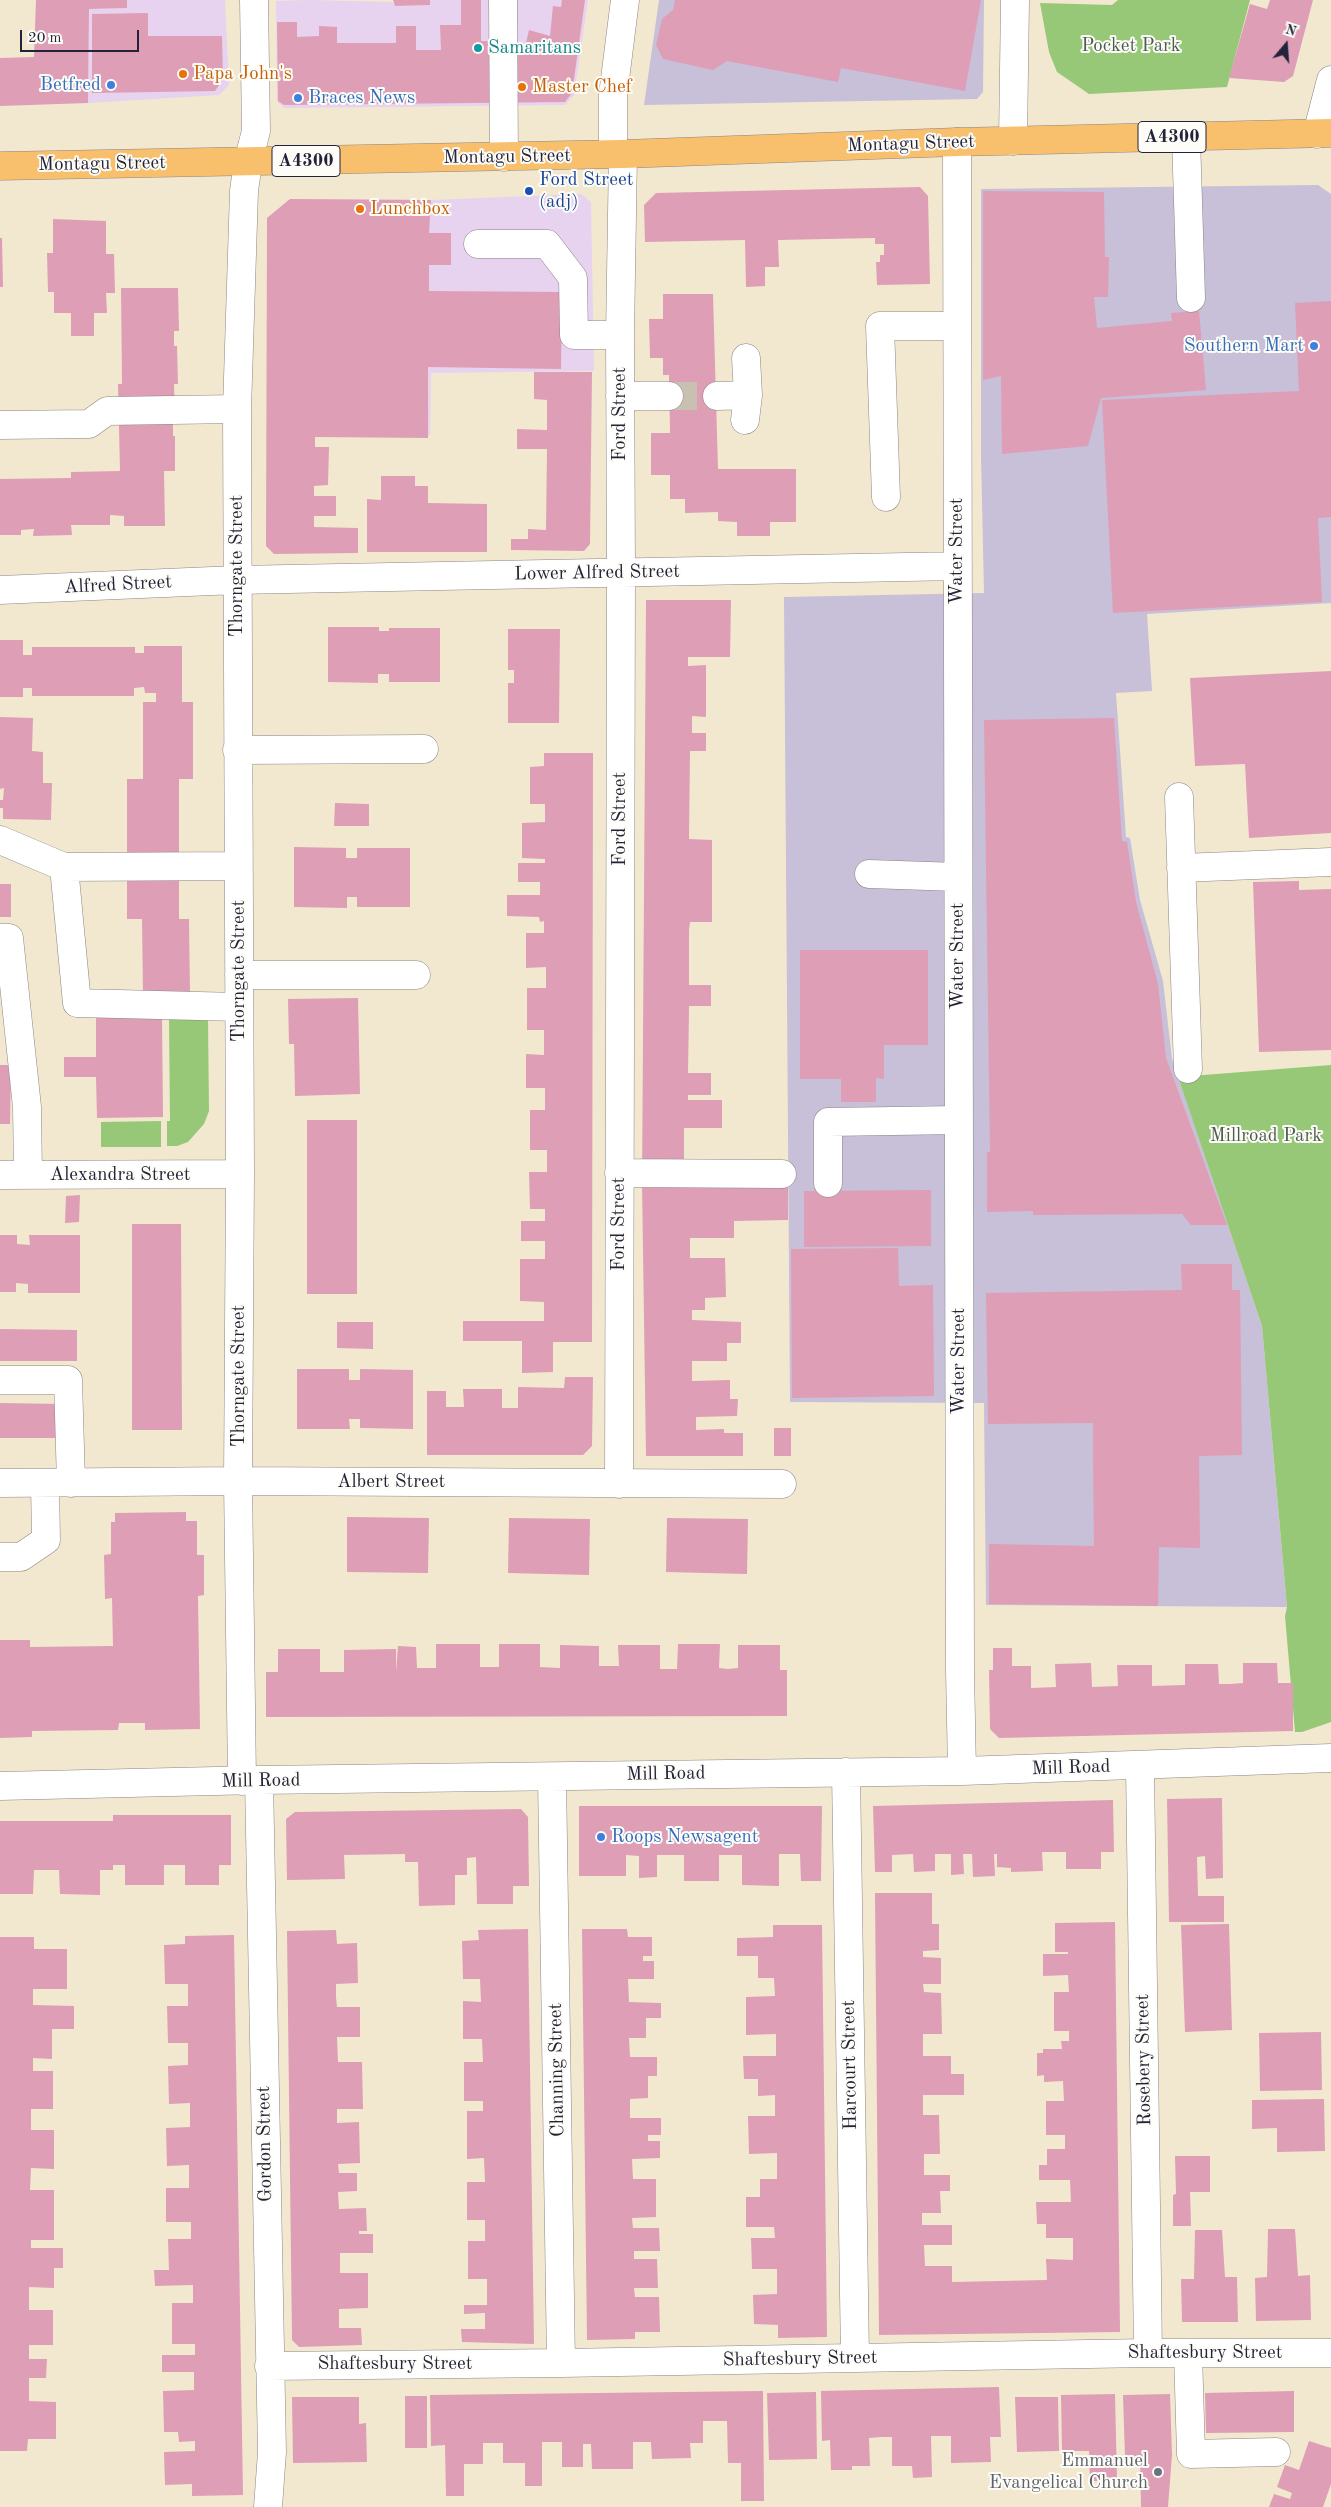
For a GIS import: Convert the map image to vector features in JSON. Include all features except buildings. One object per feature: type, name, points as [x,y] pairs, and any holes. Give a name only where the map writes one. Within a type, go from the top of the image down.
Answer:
[{"type":"main road","name":"A4300","points":[[1013,141],[1324,134]]},
{"type":"main road","name":"Montagu Street","points":[[0,166],[504,157],[1013,141]]},
{"type":"street","name":"Thorngate Street","points":[[251,1780],[238,1481],[240,1174],[236,580],[237,409],[244,191],[248,162],[256,131],[254,0]]},
{"type":"street","points":[[503,0],[504,157]]},
{"type":"street","name":"Ford Street","points":[[619,1484],[620,335],[618,154],[613,95],[625,0]]},
{"type":"street","points":[[1013,141],[1015,0]]},
{"type":"street","points":[[1324,134],[1331,80]]},
{"type":"street","points":[[1186,137],[1191,298]]},
{"type":"street","name":"Water Street","points":[[957,142],[958,1120],[962,1771]]},
{"type":"street","points":[[478,244],[547,244],[573,278],[574,335],[620,335]]},
{"type":"street","points":[[886,497],[880,326],[956,326]]},
{"type":"street","points":[[717,396],[747,408],[746,358]]},
{"type":"street","points":[[620,396],[669,396]]},
{"type":"street","points":[[0,425],[89,424],[107,411],[237,409]]},
{"type":"street","name":"Lower Alfred Street","points":[[236,580],[958,566]]},
{"type":"street","name":"Alfred Street","points":[[0,590],[236,580]]},
{"type":"street","points":[[237,750],[424,749]]},
{"type":"street","points":[[1179,797],[1188,1069]]},
{"type":"street","points":[[0,840],[64,867],[238,866]]},
{"type":"street","points":[[1181,868],[1331,862]]},
{"type":"street","points":[[64,867],[77,1003],[239,1007]]},
{"type":"street","points":[[868,874],[958,877]]},
{"type":"street","points":[[0,938],[9,938],[27,1107],[28,1175]]},
{"type":"street","points":[[239,975],[416,975]]},
{"type":"street","points":[[828,1183],[828,1122],[958,1120]]},
{"type":"street","points":[[619,1173],[782,1174]]},
{"type":"street","name":"Alexandra Street","points":[[0,1175],[240,1174]]},
{"type":"street","points":[[0,1380],[68,1380],[58,1483],[46,1540],[21,1557],[0,1557]]},
{"type":"street","name":"Albert Street","points":[[0,1483],[238,1481],[782,1484]]},
{"type":"street","name":"Mill Road","points":[[0,1786],[251,1780],[962,1771],[1331,1758]]},
{"type":"street","name":"Rosebery Street","points":[[1140,1766],[1148,2353]]},
{"type":"street","name":"Harcourt Street","points":[[846,1772],[855,2358]]},
{"type":"street","name":"Channing Street","points":[[552,1777],[561,2363]]},
{"type":"street","name":"Gordon Street","points":[[251,1780],[272,2452],[268,2507]]},
{"type":"street","name":"Shaftesbury Street","points":[[269,2366],[1148,2353],[1331,2353]]},
{"type":"street","points":[[1188,2353],[1191,2454],[1276,2452]]},
{"type":"shaded area","points":[[127,0],[225,0],[229,85],[219,95],[88,103],[89,9],[127,8]]},
{"type":"shaded area","points":[[430,0],[588,0],[574,95],[565,105],[284,108],[277,101],[276,1],[393,2],[395,6],[429,5]]},
{"type":"shaded area","points":[[659,0],[984,0],[983,92],[977,99],[644,105]]},
{"type":"shaded area","points":[[1318,185],[1331,194],[1331,603],[1147,614],[1152,691],[1116,693],[1126,837],[1130,838],[1140,900],[1163,981],[1172,1059],[1262,1326],[1287,1607],[986,1605],[984,1403],[790,1402],[784,597],[984,593],[981,455],[981,189]]},
{"type":"shaded area","points":[[581,194],[591,202],[594,371],[431,373],[430,435],[267,437],[267,218],[290,199],[431,200]]},
{"type":"green space","name":"Pocket Park","points":[[1118,0],[1250,0],[1227,87],[1089,94],[1057,72],[1049,52],[1040,3],[1112,5]]},
{"type":"green space","points":[[208,1018],[209,1111],[204,1124],[188,1142],[177,1146],[167,1146],[167,1121],[170,1121],[169,1019]]},
{"type":"green space","name":"Millroad Park","points":[[1331,1065],[1331,1722],[1302,1732],[1295,1732],[1285,1616],[1287,1607],[1262,1326],[1178,1077]]},
{"type":"green space","points":[[161,1121],[161,1147],[101,1147],[101,1122]]},
{"type":"tunnel","points":[[669,396],[717,396]]},
{"type":"place","name":"Samaritans","points":[[478,48]]},
{"type":"place","name":"Papa John's","points":[[183,74]]},
{"type":"place","name":"Betfred","points":[[111,85]]},
{"type":"place","name":"Master Chef","points":[[522,87]]},
{"type":"place","name":"Braces News","points":[[298,98]]},
{"type":"place","name":"Ford Street (adj)","points":[[529,191]]},
{"type":"place","name":"Lunchbox","points":[[360,209]]},
{"type":"place","name":"Southern Mart","points":[[1314,346]]},
{"type":"place","name":"Roops Newsagent","points":[[601,1837]]},
{"type":"place","name":"Emmanuel Evangelical Church","points":[[1158,2472]]}]
